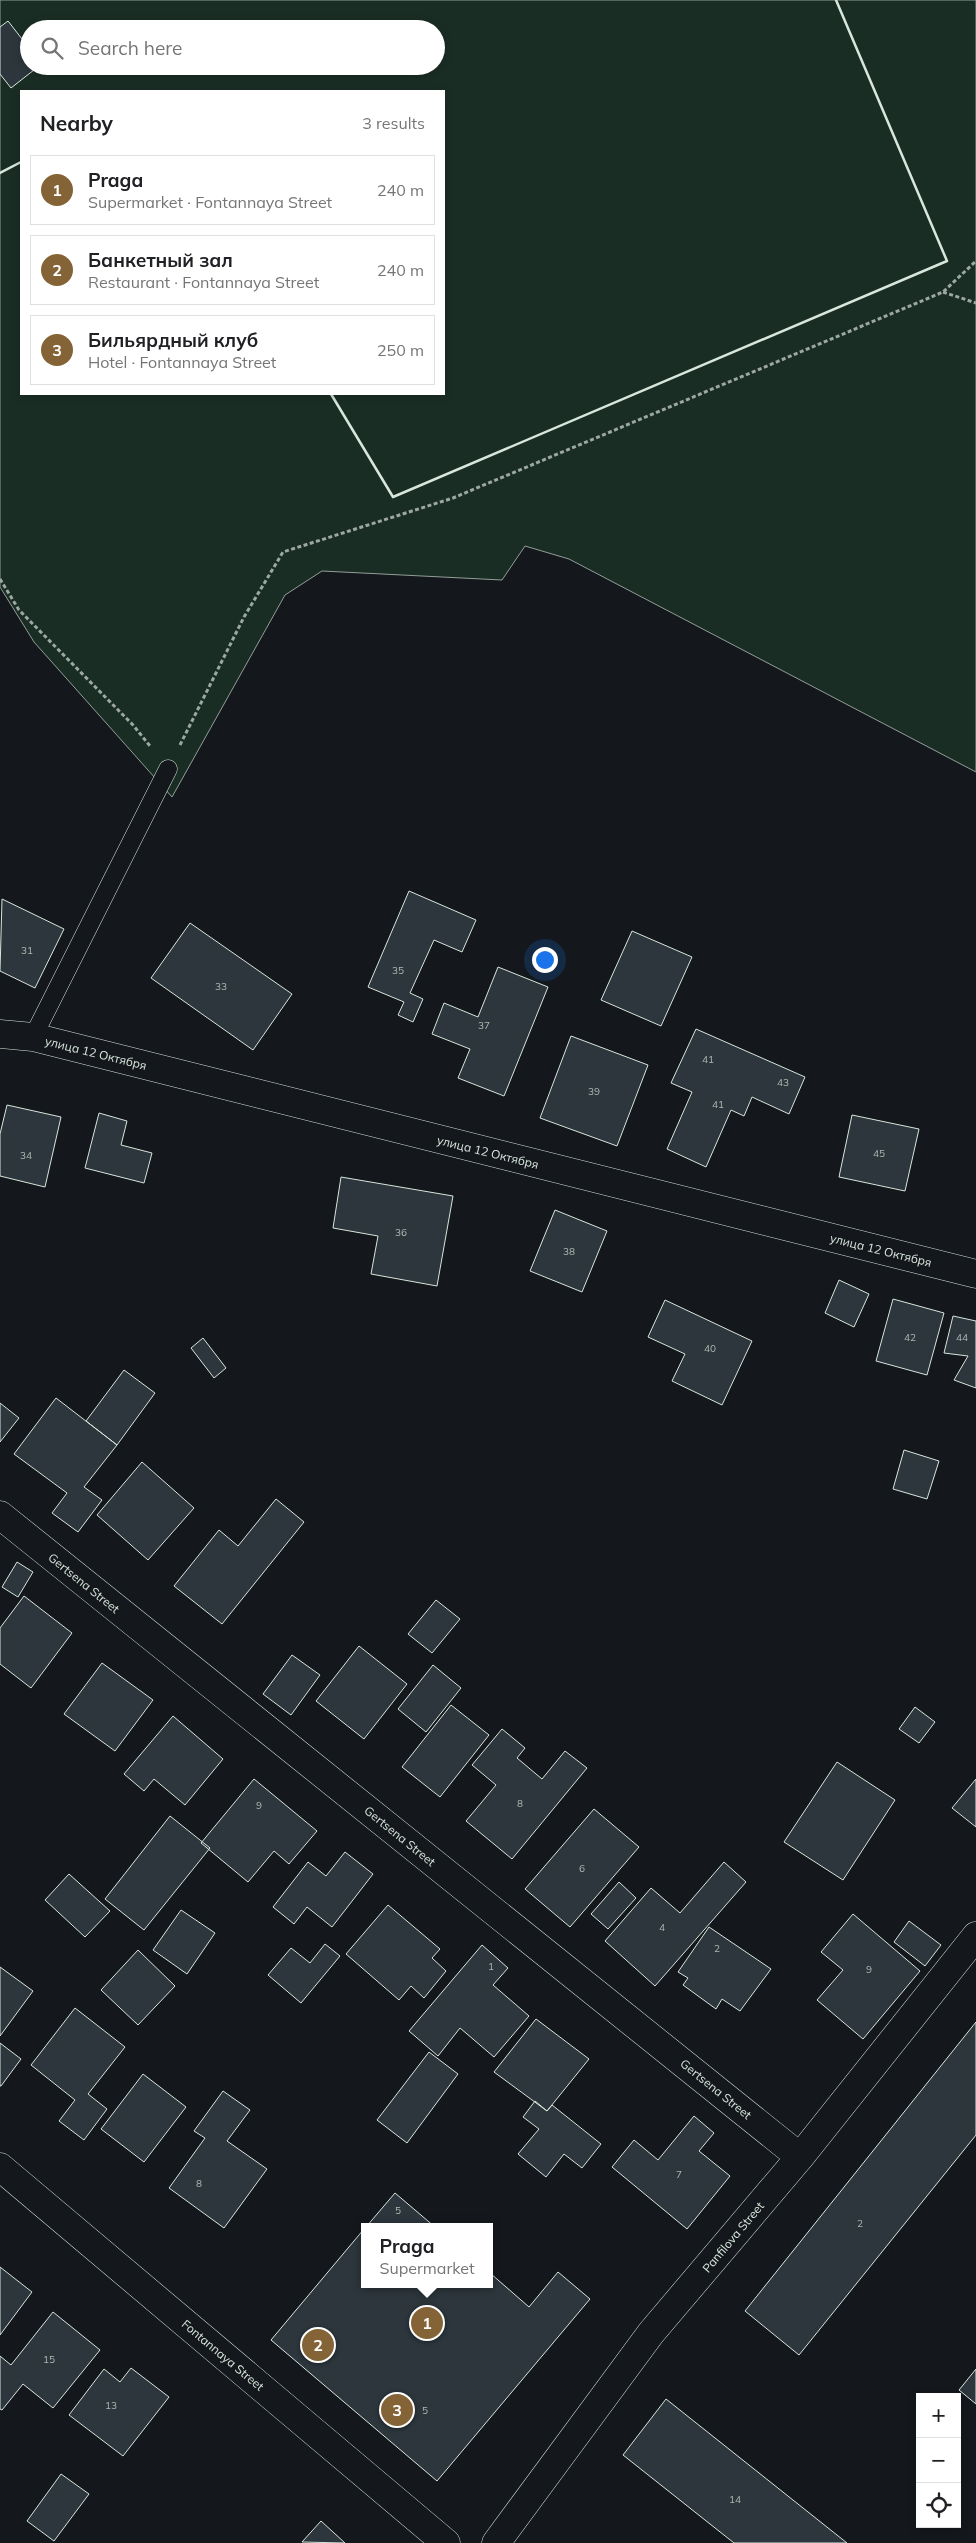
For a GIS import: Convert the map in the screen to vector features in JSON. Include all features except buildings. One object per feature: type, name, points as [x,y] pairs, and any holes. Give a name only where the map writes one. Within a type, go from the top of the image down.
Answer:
[{"type":"street","name":"улица 12 Октября","points":[[0,1034],[32,1037],[976,1274]]},
{"type":"street","name":"Gertsena Street","points":[[0,1515],[800,2157]]},
{"type":"street","name":"Panfilova Street","points":[[496,2543],[651,2333],[800,2157],[976,1936]]},
{"type":"street","name":"Fontannaya Street","points":[[0,2168],[446,2543]]},
{"type":"lane","points":[[32,1037],[168,769]]},
{"type":"path","points":[[0,579],[19,610],[133,725],[168,769],[244,617],[283,552],[453,498],[943,292],[976,261]]},
{"type":"path","points":[[943,292],[976,304]]},
{"type":"green space","points":[[0,0],[976,0],[976,772],[569,559],[525,546],[502,580],[322,571],[285,595],[172,797],[34,642],[0,587]]},
{"type":"wall","points":[[332,395],[393,497],[947,261],[836,0]]},
{"type":"wall","points":[[0,173],[20,163]]},
{"type":"place","name":"Praga","points":[[427,2323]]},
{"type":"place","name":"Банкетный зал","points":[[318,2345]]},
{"type":"place","name":"Бильярдный клуб","points":[[397,2410]]}]
